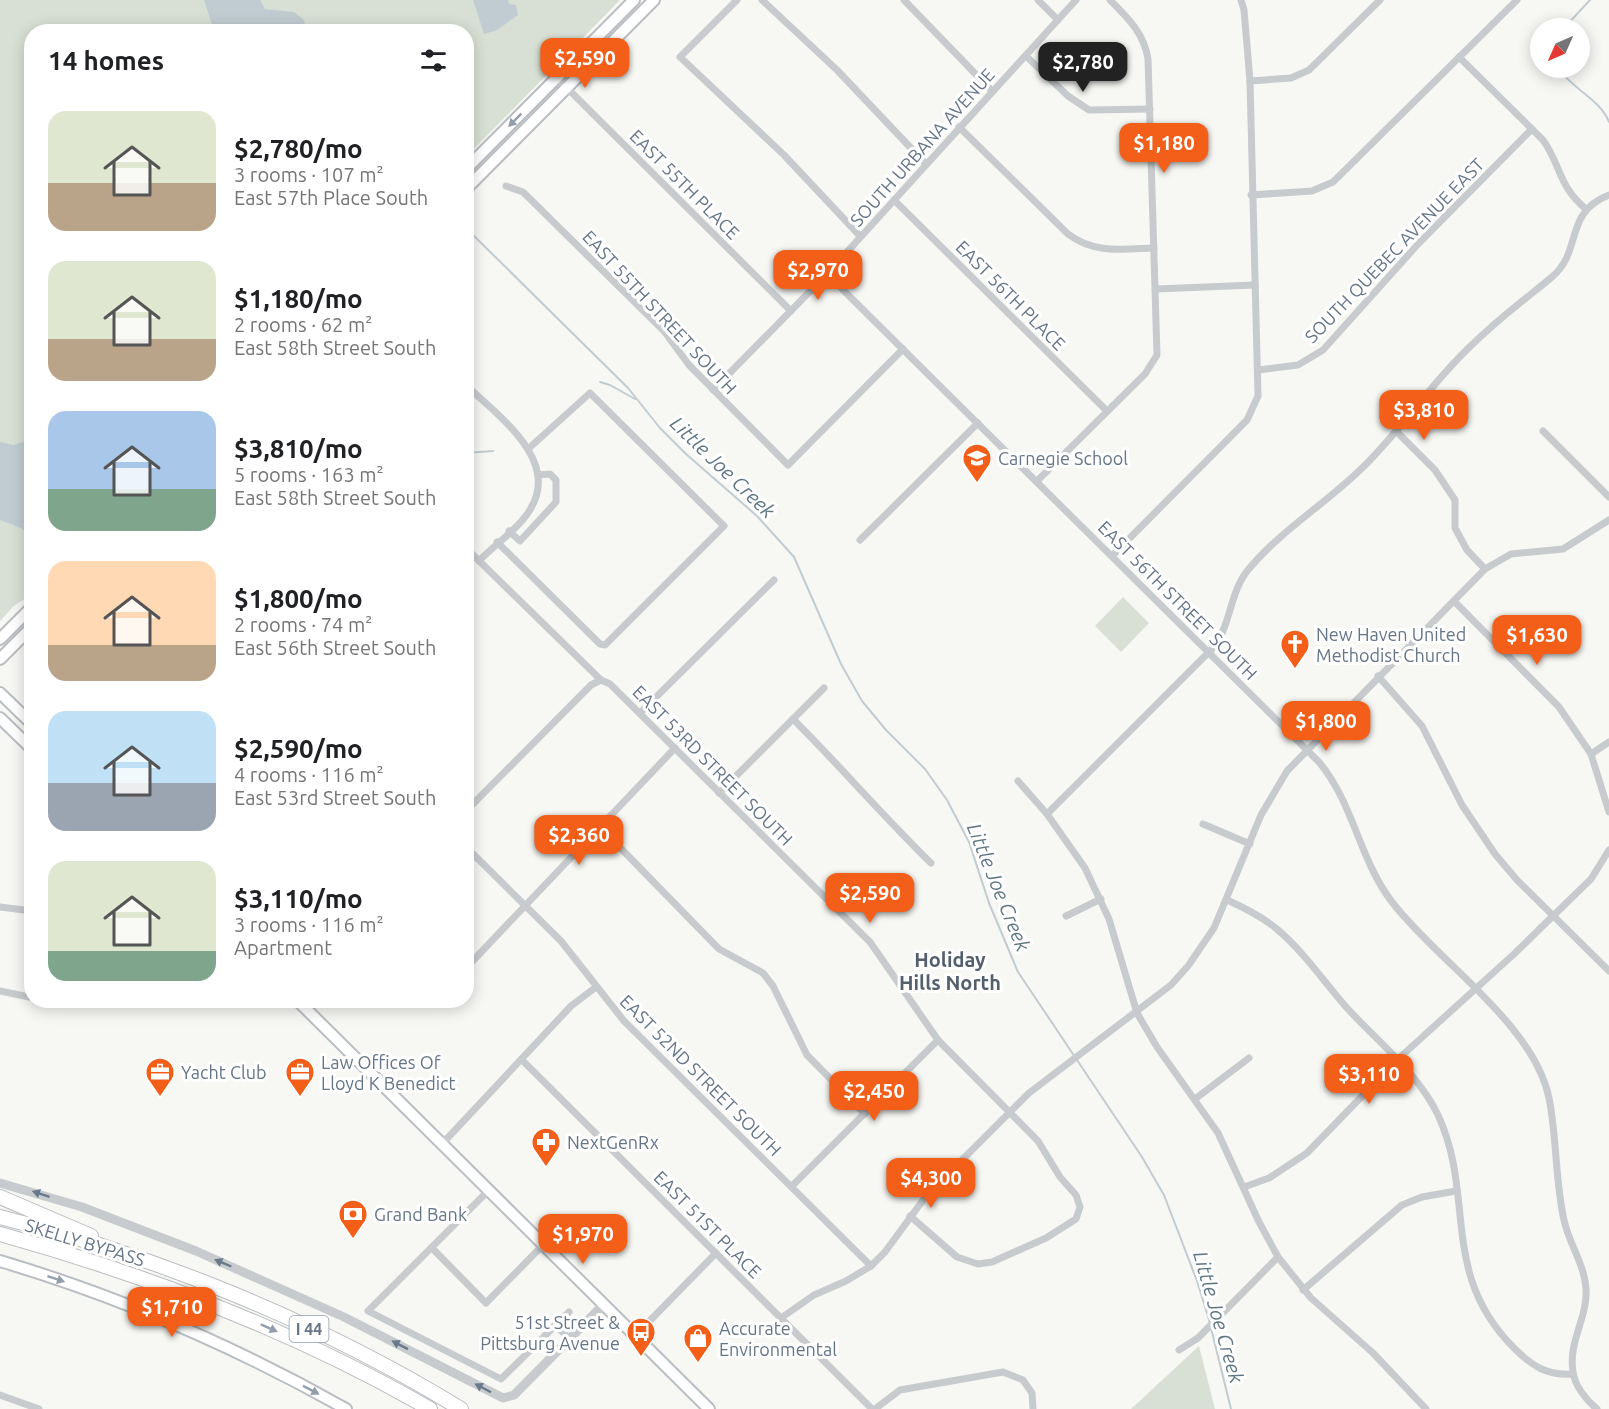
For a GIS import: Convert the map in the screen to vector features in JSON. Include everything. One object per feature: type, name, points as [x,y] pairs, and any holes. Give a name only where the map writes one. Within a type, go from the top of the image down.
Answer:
[{"type":"highway","points":[[0,1197],[150,1262]]},
{"type":"highway","name":"SKELLY BYPASS","points":[[0,1217],[150,1262],[309,1329],[461,1409]]},
{"type":"highway","name":"SKELLY BYPASS","points":[[0,1234],[130,1273],[256,1322],[430,1409]]},
{"type":"highway","points":[[0,1241],[36,1244]]},
{"type":"main road","points":[[474,161],[634,0]]},
{"type":"main road","points":[[474,181],[654,0]]},
{"type":"main road","points":[[0,639],[24,615]]},
{"type":"main road","points":[[0,659],[24,635]]},
{"type":"main road","points":[[0,693],[24,716]]},
{"type":"main road","points":[[0,718],[24,741]]},
{"type":"main road","points":[[305,1008],[709,1409]]},
{"type":"main road","points":[[0,1261],[87,1289],[183,1327],[346,1409]]},
{"type":"street","points":[[737,0],[680,57],[784,155],[860,236]]},
{"type":"street","points":[[762,0],[837,70],[926,164]]},
{"type":"street","points":[[904,0],[992,91]]},
{"type":"street","points":[[1038,0],[1058,20]]},
{"type":"street","name":"SOUTH URBANA AVENUE","points":[[713,390],[827,274],[1076,0]]},
{"type":"street","points":[[1037,481],[1152,365],[1157,355],[1146,46],[1137,28],[1110,0]]},
{"type":"street","points":[[1112,556],[1247,420],[1258,396],[1251,195],[1250,81],[1244,10],[1241,0]]},
{"type":"street","points":[[1250,81],[1291,78],[1309,70],[1380,0]]},
{"type":"street","points":[[1251,195],[1312,191],[1333,182],[1517,0]]},
{"type":"street","points":[[1026,56],[1080,106],[1089,110],[1150,109]]},
{"type":"street","points":[[1459,57],[1532,129],[1550,150],[1563,185],[1586,209]]},
{"type":"street","name":"EAST 55TH PLACE","points":[[557,78],[791,312]]},
{"type":"street","points":[[959,127],[1068,234],[1082,244],[1102,249],[1154,248]]},
{"type":"street","name":"SOUTH QUEBEC AVENUE EAST","points":[[1257,370],[1281,369],[1298,365],[1323,350],[1419,243],[1532,129]]},
{"type":"street","name":"EAST 55TH STREET SOUTH","points":[[506,186],[524,192],[664,332],[689,365],[788,465],[903,349]]},
{"type":"street","points":[[1047,814],[1209,653],[1222,636],[1236,591],[1248,570],[1292,526],[1361,470],[1452,364],[1482,334],[1562,268],[1575,228],[1586,209],[1609,195]]},
{"type":"street","name":"EAST 56TH PLACE","points":[[894,200],[1107,411]]},
{"type":"street","name":"EAST 56TH STREET SOUTH","points":[[827,274],[1306,749],[1341,792],[1365,855],[1383,889],[1402,915],[1520,1037],[1543,1077],[1549,1098],[1564,1221],[1584,1269],[1586,1306],[1571,1354],[1573,1374]]},
{"type":"street","points":[[1156,289],[1255,285]]},
{"type":"street","points":[[474,393],[528,449],[538,475],[537,494],[531,509],[479,561]]},
{"type":"street","points":[[497,542],[600,644],[605,645],[724,526],[590,393],[528,449]]},
{"type":"street","points":[[860,540],[978,423]]},
{"type":"street","points":[[1396,431],[1435,470],[1455,500],[1455,528],[1467,550],[1485,569]]},
{"type":"street","points":[[1543,431],[1609,496]]},
{"type":"street","points":[[510,531],[520,541],[556,502],[556,480],[550,474],[538,475]]},
{"type":"street","points":[[781,1318],[814,1295],[846,1281],[871,1266],[885,1252],[926,1196],[1043,1080],[1137,1013],[1171,985],[1188,966],[1214,928],[1279,782],[1306,749],[1485,569],[1511,554],[1563,549],[1609,520]]},
{"type":"street","name":"EAST 53RD STREET SOUTH","points":[[474,556],[601,680],[610,684],[640,713],[870,942],[938,1040],[1038,1141],[1060,1177],[1076,1195],[1079,1211],[1071,1222],[1038,1242],[992,1262],[967,1263],[910,1216]]},
{"type":"street","points":[[640,713],[774,580]]},
{"type":"street","points":[[1454,601],[1559,707],[1591,754],[1609,812]]},
{"type":"street","points":[[1378,676],[1422,726],[1477,830],[1517,880],[1609,971]]},
{"type":"street","points":[[474,803],[591,685],[601,680]]},
{"type":"street","points":[[719,793],[824,688]]},
{"type":"street","points":[[793,719],[840,767],[861,793],[931,863]]},
{"type":"street","points":[[1591,754],[1609,742]]},
{"type":"street","points":[[474,959],[675,748]]},
{"type":"street","points":[[1018,781],[1047,814],[1085,868],[1101,899],[1137,1013],[1157,1047],[1218,1133],[1259,1222],[1278,1257],[1303,1290],[1373,1353],[1426,1409]]},
{"type":"street","points":[[1203,824],[1250,844]]},
{"type":"street","points":[[600,827],[719,949],[763,973],[773,986],[807,1055],[865,1114]]},
{"type":"street","points":[[1244,1187],[1269,1178],[1307,1154],[1397,1060],[1591,879],[1609,850]]},
{"type":"street","name":"EAST 52ND STREET SOUTH","points":[[474,855],[561,941],[630,1027],[871,1266]]},
{"type":"street","points":[[1066,916],[1101,899]]},
{"type":"street","points":[[1227,900],[1259,916],[1292,943],[1420,1086],[1438,1116],[1452,1158],[1465,1262],[1477,1295],[1489,1318],[1506,1340],[1540,1370],[1553,1375],[1573,1374],[1579,1388],[1597,1409]]},
{"type":"street","points":[[0,907],[24,910]]},
{"type":"street","points":[[442,1144],[571,1006],[596,987]]},
{"type":"street","points":[[0,991],[24,996]]},
{"type":"street","points":[[792,1186],[938,1040]]},
{"type":"street","points":[[1196,1099],[1249,1058]]},
{"type":"street","name":"EAST 51ST PLACE","points":[[522,1060],[873,1409]]},
{"type":"street","points":[[0,1183],[82,1208],[198,1252],[344,1317],[497,1396],[508,1398],[514,1395],[603,1305]]},
{"type":"street","points":[[488,1191],[368,1311],[501,1379],[569,1312]]},
{"type":"street","points":[[1303,1290],[1402,1205],[1422,1197],[1456,1191]]},
{"type":"street","points":[[432,1248],[486,1303],[543,1245]]},
{"type":"street","points":[[634,1337],[716,1253]]},
{"type":"street","points":[[1179,1350],[1198,1338],[1278,1257]]},
{"type":"street","points":[[555,1325],[570,1339]]},
{"type":"street","points":[[452,1372],[460,1358]]},
{"type":"street","points":[[873,1409],[892,1394],[913,1387],[1003,1372],[1023,1380],[1032,1393],[1033,1409]]},
{"type":"street","points":[[0,1395],[39,1409]]},
{"type":"shaded area","points":[[0,0],[620,0],[474,149],[474,24],[24,24],[24,599],[15,605],[0,621]]},
{"type":"shaded area","points":[[204,0],[260,0],[265,9],[294,12],[304,20],[305,24],[212,24]]},
{"type":"shaded area","points":[[473,0],[508,0],[509,4],[516,5],[518,15],[497,30],[484,34]]},
{"type":"shaded area","points":[[24,441],[24,531],[0,520],[0,442],[14,445]]},
{"type":"shaded area","points":[[1123,597],[1149,623],[1121,652],[1095,626]]},
{"type":"shaded area","points":[[1199,1346],[1215,1409],[1131,1409]]},
{"type":"waterway","points":[[1573,18],[1590,0]]},
{"type":"waterway","points":[[1567,78],[1599,107],[1609,122]]},
{"type":"waterway","name":"Little Joe Creek","points":[[474,236],[628,388],[660,428],[757,516],[794,557],[841,664],[862,701],[886,730],[925,769],[947,800],[969,842],[989,903],[1018,972],[1142,1157],[1164,1195],[1197,1281],[1210,1323]]},
{"type":"waterway","name":"Little Joe Creek","points":[[600,382],[635,399]]},
{"type":"waterway","name":"Little Joe Creek","points":[[474,452],[493,451]]},
{"type":"waterway","name":"Little Joe Creek","points":[[1211,1328],[1231,1409]]},
{"type":"place","name":"Carnegie School","points":[[977,484]]},
{"type":"place","name":"New Haven United Methodist Church","points":[[1295,670]]},
{"type":"place","name":"Yacht Club","points":[[160,1098]]},
{"type":"place","name":"Law Offices Of Lloyd K Benedict","points":[[300,1098]]},
{"type":"place","name":"NextGenRx","points":[[546,1168]]},
{"type":"place","name":"Grand Bank","points":[[353,1240]]},
{"type":"place","name":"51st Street & Pittsburg Avenue","points":[[641,1358]]},
{"type":"place","name":"Accurate Environmental","points":[[698,1364]]},
{"type":"district","name":"Holiday Hills North","points":[[950,970]]}]
